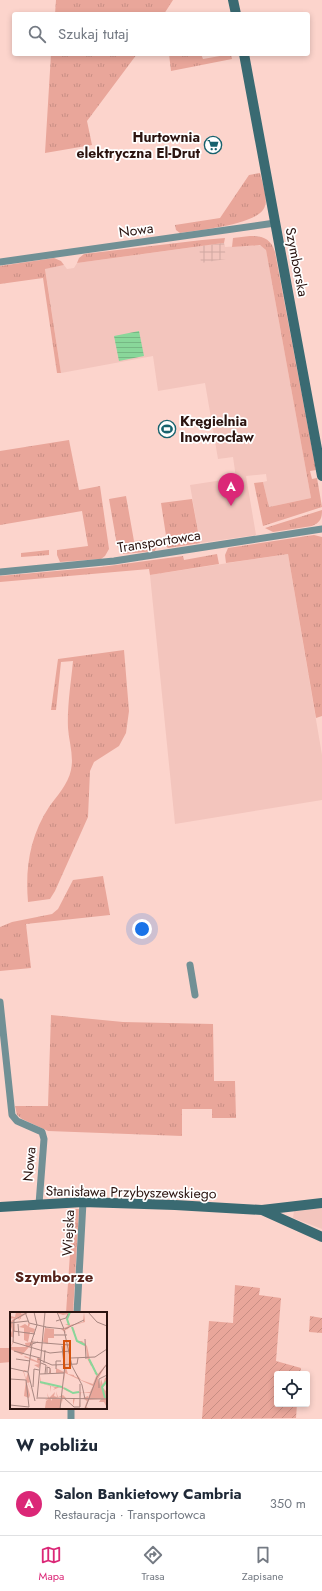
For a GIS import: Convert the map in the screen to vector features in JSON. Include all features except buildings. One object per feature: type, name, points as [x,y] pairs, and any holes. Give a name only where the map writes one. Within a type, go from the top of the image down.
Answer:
[{"type":"street","points":[[233,0],[236,12]]},
{"type":"street","name":"Szymborska","points":[[244,56],[322,476]]},
{"type":"street","name":"Nowa","points":[[0,262],[275,223]]},
{"type":"street","name":"Transportowca","points":[[0,572],[114,561],[322,529]]},
{"type":"street","points":[[190,965],[194,995]]},
{"type":"street","name":"Nowa","points":[[0,1002],[12,1115],[17,1122],[42,1132],[44,1139],[38,1204]]},
{"type":"street","name":"Stanisława Przybyszewskiego","points":[[0,1207],[83,1202],[183,1205],[262,1210],[322,1203]]},
{"type":"street","name":"Wiejska","points":[[77,1312],[83,1202]]},
{"type":"street","name":"Stanisława Przybyszewskiego","points":[[262,1210],[322,1237]]},
{"type":"shaded area","points":[[224,243],[225,247],[257,245],[264,246],[266,250],[311,498],[269,507],[263,482],[267,481],[266,474],[246,476],[256,535],[200,543],[190,485],[236,478],[233,457],[218,459],[205,383],[158,391],[153,356],[61,373],[45,268],[64,265],[67,269],[74,268],[77,263]]},
{"type":"shaded area","points":[[224,243],[226,259],[201,263],[199,246]]},
{"type":"shaded area","points":[[139,331],[144,356],[119,361],[114,336]]},
{"type":"shaded area","points":[[288,554],[322,755],[322,800],[175,824],[150,575]]},
{"type":"shaded area","points":[[322,1208],[322,1229],[293,1218],[294,1211]]},
{"type":"green space","points":[[56,0],[173,0],[165,12],[55,12]]},
{"type":"green space","points":[[51,56],[136,56],[87,121],[92,145],[45,153]]},
{"type":"green space","points":[[169,56],[202,56],[203,59],[220,56],[231,56],[232,59],[171,71]]},
{"type":"green space","points":[[260,173],[266,199],[265,206],[261,212],[252,218],[227,226],[180,233],[176,230],[175,225],[220,218],[249,175]]},
{"type":"green space","points":[[250,236],[266,239],[269,241],[275,252],[316,470],[310,471],[312,479],[317,478],[322,507],[263,526],[254,483],[263,482],[269,507],[311,498],[266,250],[260,245],[232,247],[233,238]]},
{"type":"green space","points":[[225,238],[224,243],[77,263],[79,258],[84,254]]},
{"type":"green space","points":[[54,258],[61,261],[64,265],[45,269],[61,373],[57,373],[43,278],[0,284],[0,266]]},
{"type":"green space","points":[[69,440],[79,490],[100,486],[109,549],[105,556],[101,559],[60,562],[57,555],[57,550],[88,546],[82,511],[0,525],[0,451]]},
{"type":"green space","points":[[126,496],[134,541],[156,539],[157,544],[155,551],[124,554],[120,553],[117,545],[109,499]]},
{"type":"green space","points":[[192,499],[199,537],[167,542],[161,503]]},
{"type":"green space","points":[[322,510],[320,520],[312,526],[273,532],[265,528]]},
{"type":"green space","points":[[314,535],[322,537],[322,716],[316,718],[288,554],[226,563],[225,555],[228,548]]},
{"type":"green space","points":[[199,540],[200,543],[168,548],[165,545]]},
{"type":"green space","points":[[49,550],[49,555],[21,557],[21,553]]},
{"type":"green space","points":[[217,554],[219,564],[150,575],[149,569],[0,582],[0,576],[101,567],[183,556],[184,560]]},
{"type":"green space","points":[[124,650],[129,711],[126,733],[119,746],[94,762],[90,771],[88,817],[55,891],[50,899],[28,902],[27,877],[33,841],[37,829],[49,807],[62,790],[70,775],[72,765],[68,720],[73,661],[61,662],[56,710],[51,710],[58,659]]},
{"type":"green space","points":[[103,876],[110,915],[26,924],[31,968],[0,971],[0,927],[12,922],[52,914],[58,909],[73,880]]},
{"type":"green space","points":[[51,1015],[123,1022],[213,1024],[214,1081],[235,1081],[236,1118],[212,1118],[212,1109],[182,1109],[182,1136],[48,1131],[22,1119],[17,1115],[15,1106],[48,1106]]},
{"type":"green space","points":[[73,1209],[79,1209],[73,1312],[66,1312]]},
{"type":"green space","points":[[235,1285],[260,1288],[259,1295],[281,1298],[276,1361],[301,1368],[300,1371],[274,1371],[274,1407],[297,1407],[296,1418],[202,1419],[209,1321],[233,1323]]},
{"type":"green space","points":[[310,1316],[322,1318],[322,1333],[309,1332]]},
{"type":"green space","points":[[0,1348],[10,1348],[10,1362],[0,1363]]},
{"type":"place","name":"Hurtownia elektryczna El-Drut","points":[[213,145]]},
{"type":"place","name":"Kręgielnia Inowrocław","points":[[167,429]]},
{"type":"place","name":"Salon Bankietowy Cambria","points":[[231,506]]},
{"type":"district","name":"Szymborze","points":[[54,1277]]}]
